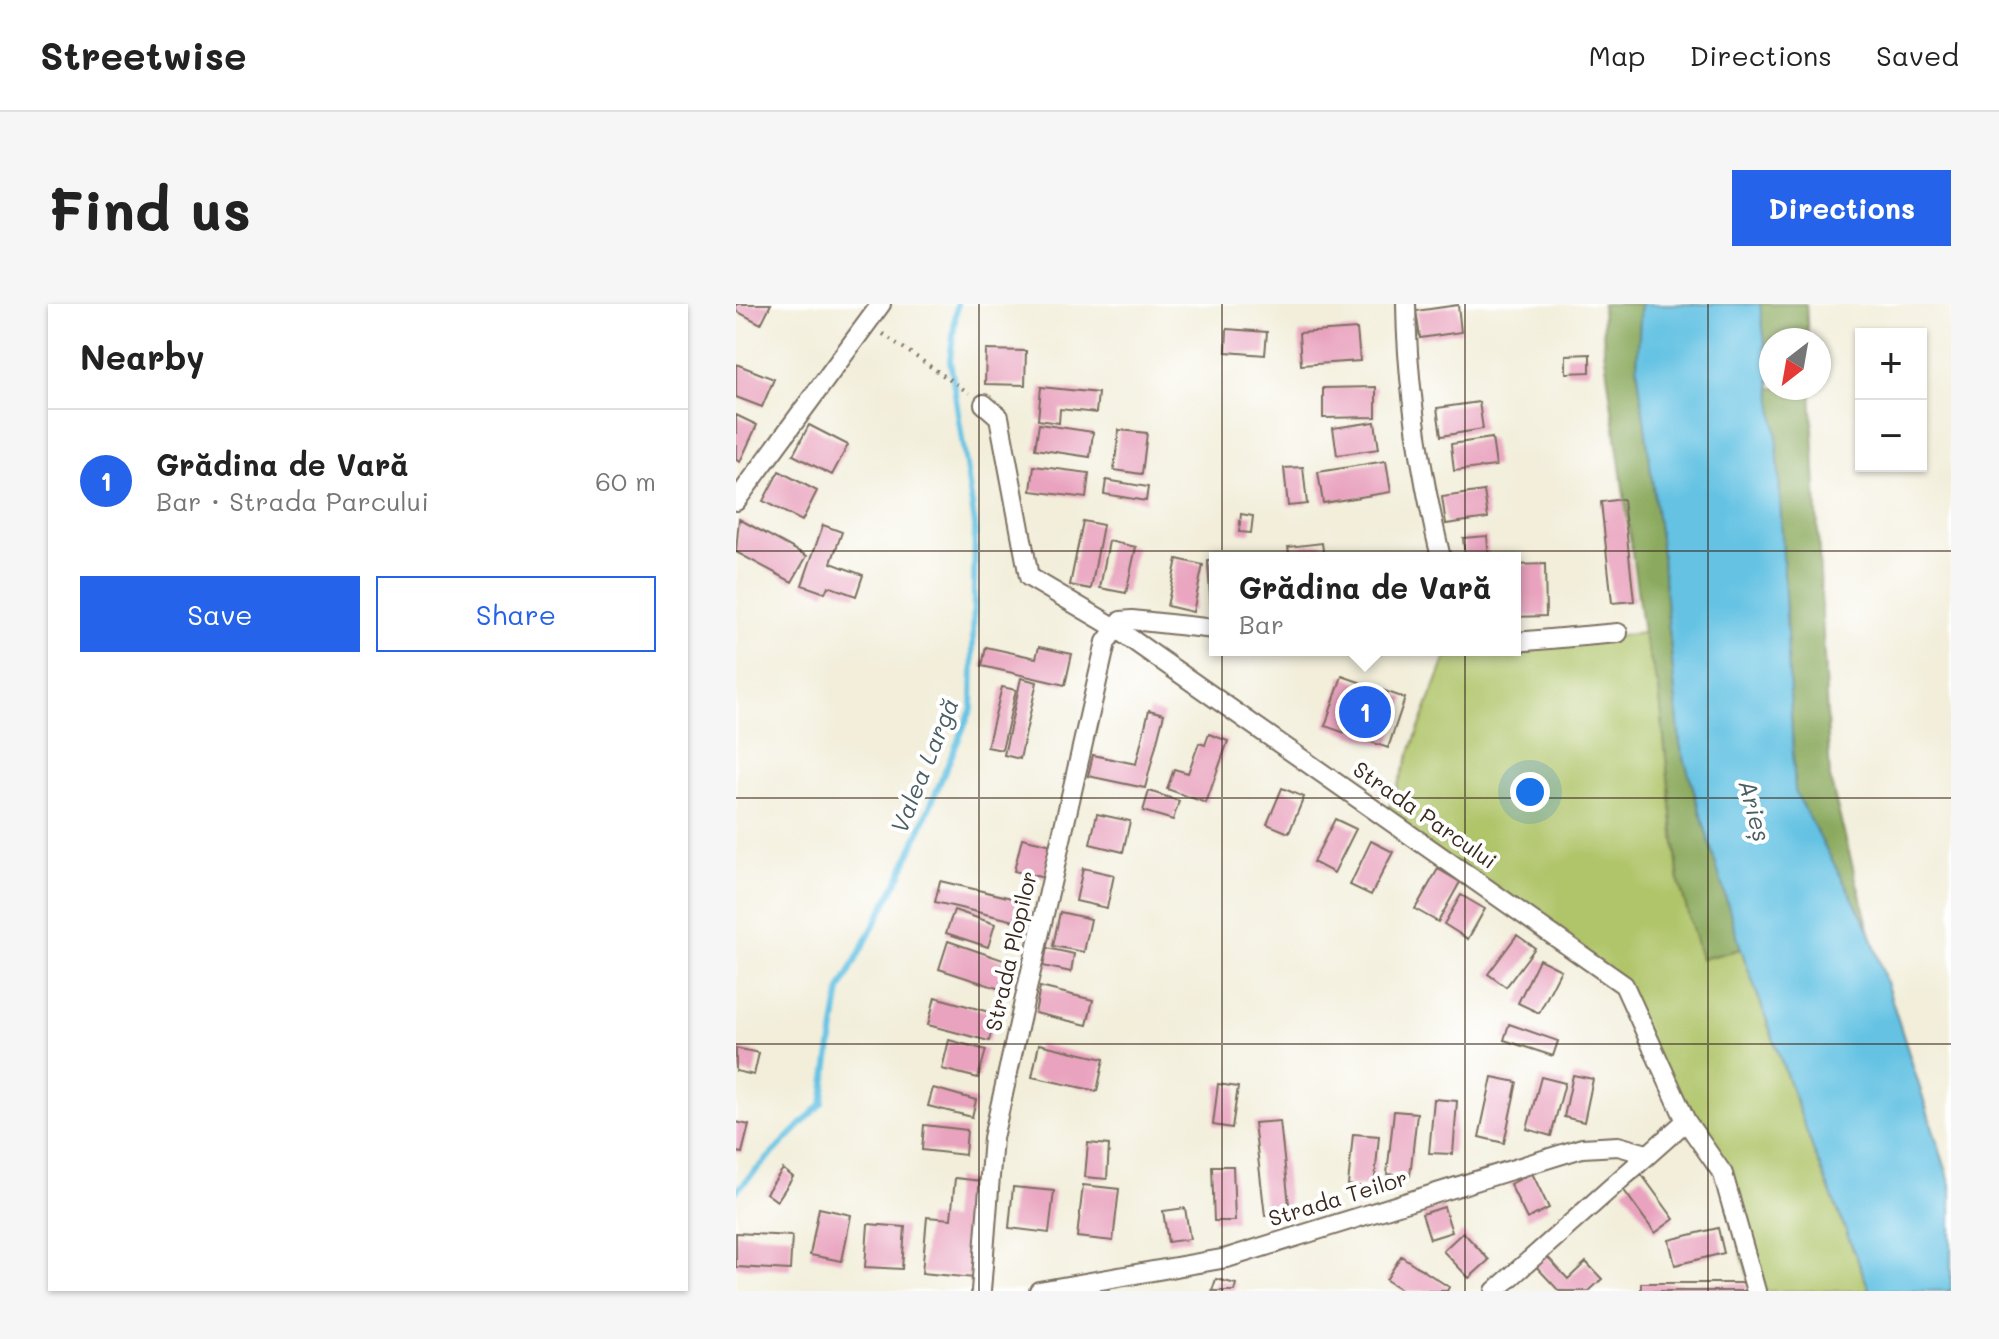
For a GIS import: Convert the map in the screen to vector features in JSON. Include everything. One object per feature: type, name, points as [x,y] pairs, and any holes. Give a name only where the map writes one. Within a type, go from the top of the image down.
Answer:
[{"type":"street","points":[[736,501],[881,304]]},
{"type":"street","points":[[1406,304],[1407,362],[1415,432],[1440,552]]},
{"type":"street","name":"Strada Parcului","points":[[984,404],[999,417],[1029,577],[1114,627],[1624,985],[1686,1121],[1723,1174],[1756,1291]]},
{"type":"street","points":[[1114,627],[1121,621],[1132,620],[1209,628]]},
{"type":"street","name":"Strada Plopilor","points":[[981,1291],[993,1138],[1106,642],[1114,627]]},
{"type":"street","points":[[1521,641],[1618,633]]},
{"type":"street","points":[[1495,1291],[1686,1121]]},
{"type":"street","name":"Strada Teilor","points":[[1039,1291],[1227,1258],[1582,1148],[1618,1146],[1647,1154]]},
{"type":"path","points":[[868,324],[968,392]]},
{"type":"green space","points":[[1602,304],[1641,304],[1637,366],[1661,546],[1680,744],[1741,949],[1701,959],[1679,882],[1659,689],[1643,633],[1604,350]]},
{"type":"green space","points":[[1758,304],[1806,304],[1807,328],[1761,328]]},
{"type":"green space","points":[[1772,400],[1812,400],[1830,779],[1869,929],[1795,792],[1777,438]]},
{"type":"green space","points":[[1643,633],[1659,689],[1679,882],[1702,959],[1741,949],[1813,1149],[1870,1291],[1752,1291],[1722,1182],[1622,990],[1384,821],[1446,657],[1521,656],[1521,648]]},
{"type":"water","name":"Arieș","points":[[1641,304],[1760,304],[1763,328],[1759,328],[1759,400],[1772,400],[1777,438],[1795,791],[1869,929],[1951,1185],[1951,1291],[1870,1291],[1813,1149],[1741,949],[1680,744],[1661,546],[1637,366]]},
{"type":"building","points":[[736,304],[771,304],[761,324],[736,311]]},
{"type":"building","points":[[1458,305],[1461,332],[1420,338],[1416,311]]},
{"type":"building","points":[[1227,329],[1267,332],[1265,355],[1226,352]]},
{"type":"building","points":[[1357,329],[1360,361],[1301,365],[1299,333]]},
{"type":"building","points":[[986,350],[1026,351],[1025,385],[985,384]]},
{"type":"building","points":[[1590,354],[1590,372],[1566,373],[1566,355]]},
{"type":"building","points":[[736,364],[774,379],[762,407],[736,397]]},
{"type":"building","points":[[1041,387],[1098,393],[1096,413],[1060,409],[1059,423],[1038,420]]},
{"type":"building","points":[[1376,387],[1376,417],[1323,418],[1323,388]]},
{"type":"building","points":[[1479,402],[1483,429],[1441,436],[1437,408]]},
{"type":"building","points":[[736,415],[757,425],[740,462],[736,460]]},
{"type":"building","points":[[1375,422],[1379,449],[1337,455],[1333,428]]},
{"type":"building","points":[[1039,424],[1093,432],[1090,457],[1035,449]]},
{"type":"building","points":[[809,425],[848,445],[832,475],[793,455]]},
{"type":"building","points":[[1119,430],[1147,433],[1142,474],[1114,470]]},
{"type":"building","points":[[1492,438],[1496,466],[1454,471],[1451,444]]},
{"type":"building","points":[[1386,461],[1391,492],[1323,503],[1318,472]]},
{"type":"building","points":[[1034,466],[1089,473],[1086,498],[1031,491]]},
{"type":"building","points":[[1303,467],[1307,504],[1288,506],[1284,468]]},
{"type":"building","points":[[779,471],[817,491],[802,521],[763,501]]},
{"type":"building","points":[[1106,480],[1148,487],[1146,501],[1104,494]]},
{"type":"building","points":[[1484,491],[1488,518],[1446,524],[1442,497]]},
{"type":"building","points":[[1623,499],[1634,601],[1612,603],[1601,502]]},
{"type":"building","points":[[1241,514],[1253,516],[1251,533],[1239,532]]},
{"type":"building","points":[[739,519],[807,556],[792,582],[736,552]]},
{"type":"building","points":[[1083,521],[1103,525],[1091,589],[1070,585]]},
{"type":"building","points":[[823,525],[842,532],[831,563],[863,575],[856,596],[828,586],[825,593],[802,585]]},
{"type":"building","points":[[1487,536],[1488,552],[1464,552],[1463,538]]},
{"type":"building","points":[[1109,541],[1136,547],[1126,593],[1100,588]]},
{"type":"building","points":[[1322,543],[1323,552],[1289,552],[1288,547]]},
{"type":"building","points":[[1177,559],[1203,565],[1193,612],[1167,606]]},
{"type":"building","points":[[1545,564],[1546,616],[1521,617],[1521,565]]},
{"type":"building","points":[[986,647],[1036,658],[1039,647],[1072,654],[1065,685],[982,666]]},
{"type":"building","points":[[1342,676],[1405,698],[1388,748],[1325,726]]},
{"type":"building","points":[[1021,678],[1037,682],[1020,759],[1004,755]]},
{"type":"building","points":[[1002,687],[1016,690],[1002,750],[987,747]]},
{"type":"building","points":[[1149,710],[1164,714],[1145,788],[1088,776],[1093,755],[1136,764]]},
{"type":"building","points":[[1209,734],[1228,741],[1206,803],[1167,789],[1174,769],[1188,773],[1199,743],[1205,745]]},
{"type":"building","points":[[1282,788],[1304,797],[1289,833],[1267,824]]},
{"type":"building","points":[[1149,791],[1179,801],[1173,820],[1143,811]]},
{"type":"building","points":[[1097,814],[1130,821],[1123,852],[1090,844]]},
{"type":"building","points":[[1335,819],[1356,829],[1334,873],[1313,862]]},
{"type":"building","points":[[1022,838],[1052,845],[1045,878],[1014,871]]},
{"type":"building","points":[[1371,841],[1393,852],[1371,895],[1350,885]]},
{"type":"building","points":[[1083,868],[1114,875],[1107,908],[1076,901]]},
{"type":"building","points":[[1438,869],[1460,882],[1438,922],[1415,909]]},
{"type":"building","points":[[940,881],[1020,900],[1015,921],[935,902]]},
{"type":"building","points":[[1461,895],[1485,909],[1468,939],[1444,924]]},
{"type":"building","points":[[954,910],[995,924],[988,947],[946,933]]},
{"type":"building","points":[[1060,912],[1091,919],[1084,952],[1053,946]]},
{"type":"building","points":[[1517,935],[1535,948],[1506,987],[1488,974]]},
{"type":"building","points":[[948,941],[1009,962],[1000,989],[939,969]]},
{"type":"building","points":[[1047,948],[1074,954],[1071,972],[1043,966]]},
{"type":"building","points":[[1539,959],[1561,970],[1539,1013],[1518,1003]]},
{"type":"building","points":[[1040,987],[1093,1000],[1087,1025],[1035,1013]]},
{"type":"building","points":[[935,997],[996,1014],[989,1041],[928,1025]]},
{"type":"building","points":[[1509,1024],[1558,1041],[1553,1056],[1504,1040]]},
{"type":"building","points":[[949,1040],[986,1050],[978,1078],[942,1069]]},
{"type":"building","points":[[1039,1044],[1104,1059],[1097,1091],[1032,1077]]},
{"type":"building","points":[[736,1048],[759,1053],[754,1075],[736,1071]]},
{"type":"building","points":[[1573,1075],[1593,1079],[1584,1122],[1564,1117]]},
{"type":"building","points":[[1492,1077],[1517,1082],[1504,1143],[1479,1137]]},
{"type":"building","points":[[1541,1077],[1565,1083],[1551,1136],[1527,1129]]},
{"type":"building","points":[[1218,1084],[1238,1087],[1232,1128],[1213,1125]]},
{"type":"building","points":[[933,1088],[976,1100],[972,1117],[928,1106]]},
{"type":"building","points":[[1434,1099],[1457,1101],[1453,1154],[1429,1153]]},
{"type":"building","points":[[1394,1111],[1417,1113],[1410,1176],[1387,1174]]},
{"type":"building","points":[[1280,1121],[1290,1214],[1265,1216],[1254,1123]]},
{"type":"building","points":[[736,1122],[749,1125],[742,1153],[736,1152]]},
{"type":"building","points":[[924,1125],[967,1130],[965,1155],[922,1150]]},
{"type":"building","points":[[1353,1134],[1379,1136],[1374,1188],[1348,1185]]},
{"type":"building","points":[[1088,1143],[1109,1145],[1107,1179],[1085,1177]]},
{"type":"building","points":[[1212,1166],[1233,1166],[1235,1221],[1214,1221]]},
{"type":"building","points":[[783,1169],[793,1177],[777,1201],[766,1193]]},
{"type":"building","points":[[1532,1173],[1549,1208],[1527,1219],[1510,1184]]},
{"type":"building","points":[[1642,1175],[1674,1219],[1655,1233],[1623,1189]]},
{"type":"building","points":[[955,1178],[982,1181],[974,1278],[922,1273],[927,1217],[951,1219]]},
{"type":"building","points":[[1083,1185],[1119,1189],[1113,1241],[1077,1237]]},
{"type":"building","points":[[1013,1187],[1054,1191],[1049,1233],[1009,1228]]},
{"type":"building","points":[[1444,1207],[1452,1232],[1430,1239],[1422,1214]]},
{"type":"building","points":[[819,1208],[851,1215],[842,1261],[810,1255]]},
{"type":"building","points":[[1185,1208],[1190,1239],[1168,1242],[1163,1211]]},
{"type":"building","points":[[868,1224],[905,1227],[902,1269],[865,1267]]},
{"type":"building","points":[[1718,1228],[1724,1253],[1675,1265],[1669,1240]]},
{"type":"building","points":[[1463,1232],[1489,1260],[1469,1278],[1443,1251]]},
{"type":"building","points":[[736,1233],[792,1236],[790,1270],[736,1267]]},
{"type":"building","points":[[1543,1252],[1568,1279],[1586,1262],[1602,1279],[1589,1291],[1559,1291],[1532,1262]]},
{"type":"building","points":[[1401,1256],[1449,1287],[1447,1291],[1404,1291],[1386,1280]]},
{"type":"building","points":[[1216,1279],[1236,1284],[1234,1291],[1212,1291]]},
{"type":"building","points":[[1641,1283],[1747,1283],[1747,1291],[1641,1291]]},
{"type":"waterway","name":"Valea Largă","points":[[736,1191],[822,1103],[840,990],[901,874],[972,708],[975,525],[950,360],[957,304]]},
{"type":"place","name":"Grădina de Vară","points":[[1365,712]]}]
